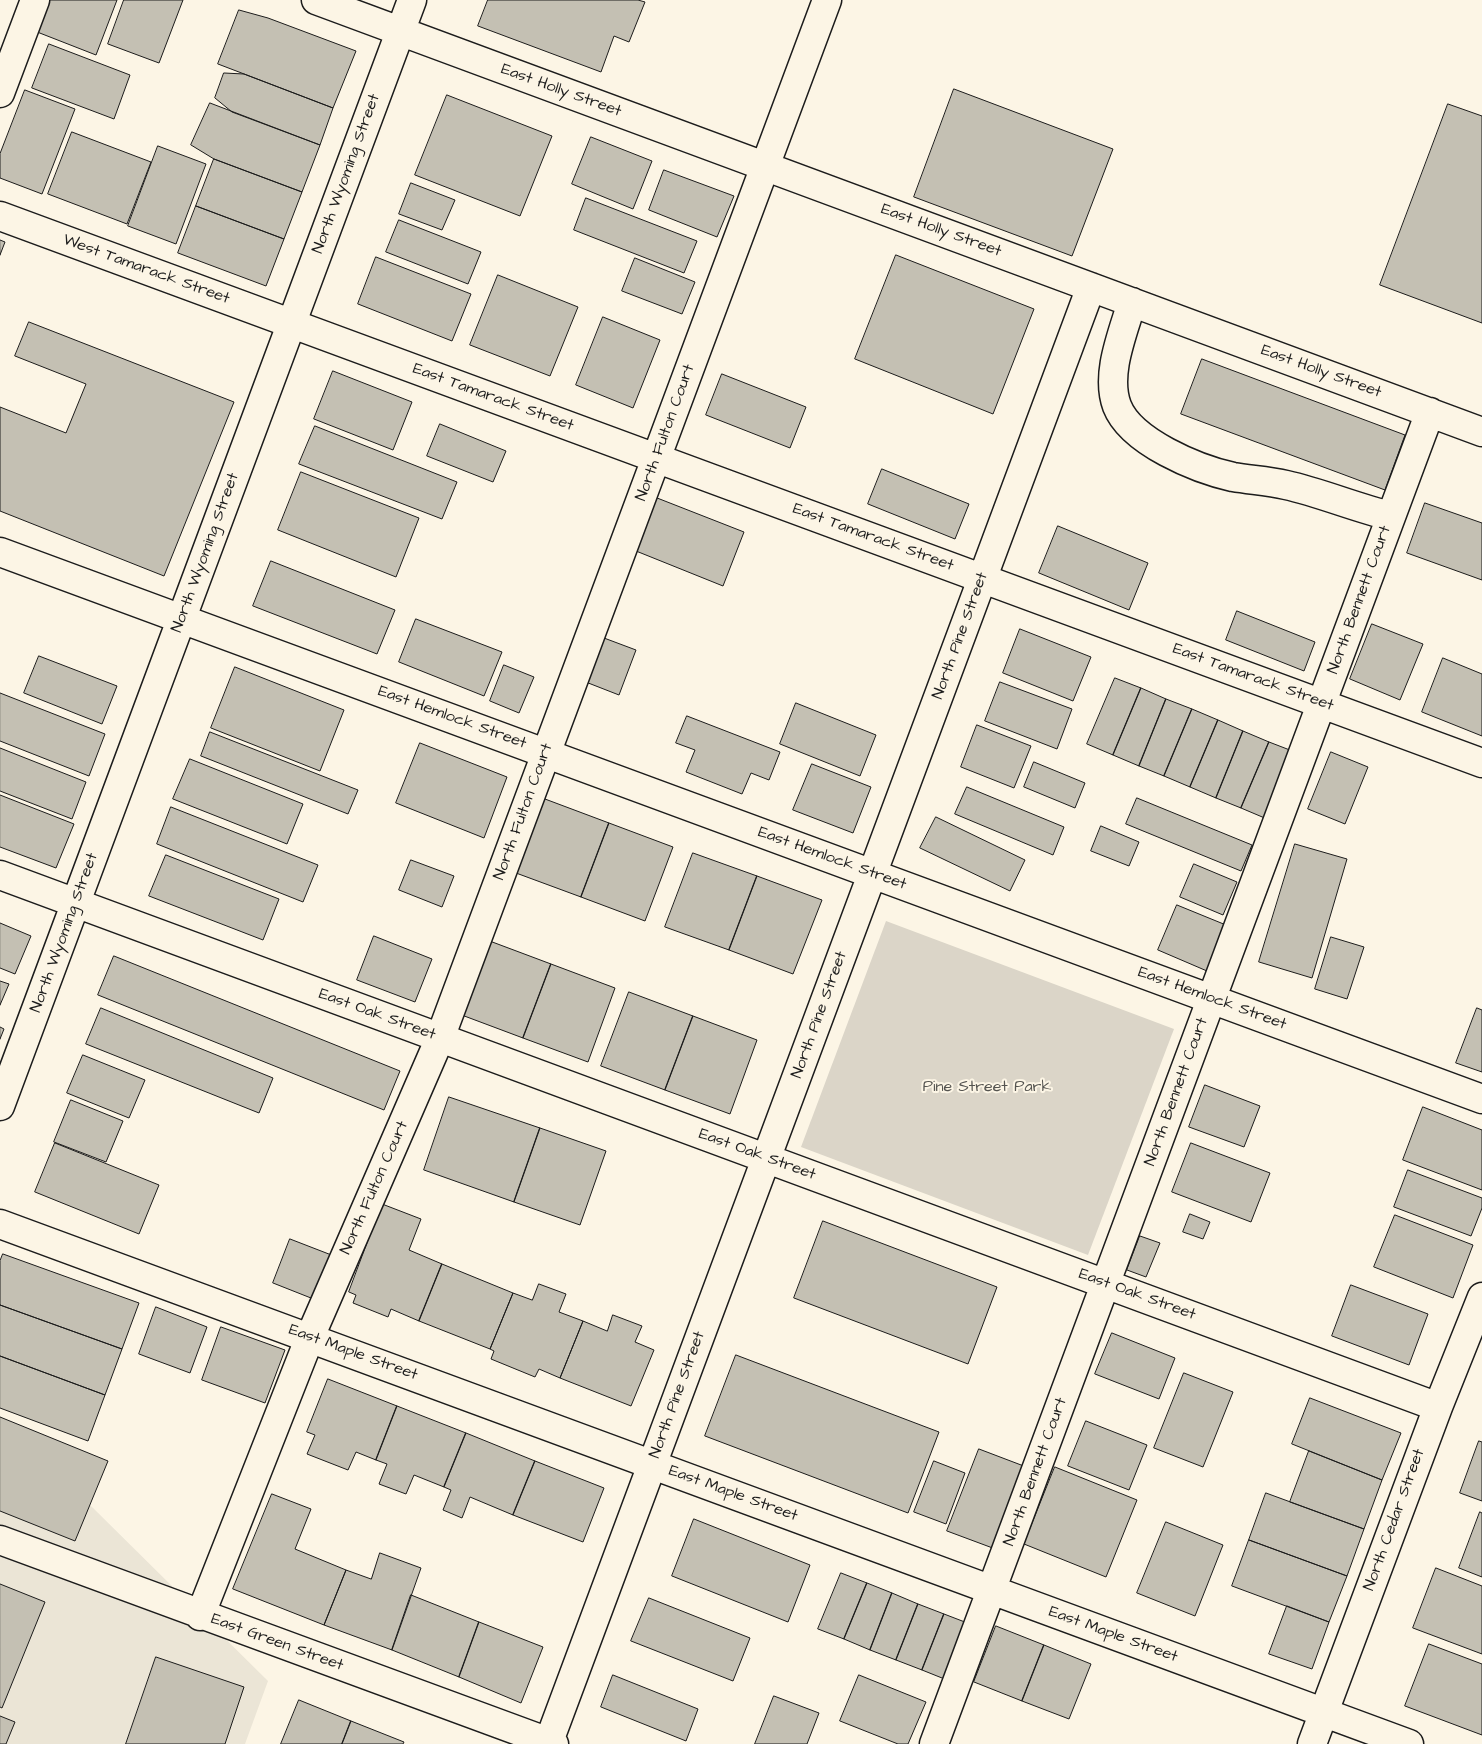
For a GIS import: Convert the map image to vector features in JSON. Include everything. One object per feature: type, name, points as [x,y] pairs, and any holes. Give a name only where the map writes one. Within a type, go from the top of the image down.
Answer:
[{"type":"street","points":[[0,93],[35,0]]},
{"type":"street","name":"East Holly Street","points":[[316,0],[1482,432]]},
{"type":"street","name":"North Wyoming Street","points":[[0,1106],[412,0]]},
{"type":"street","name":"North Fulton Court","points":[[200,1616],[310,1337],[440,1038],[827,0]]},
{"type":"street","name":"West Tamarack Street","points":[[0,216],[292,324]]},
{"type":"street","name":"North Pine Street","points":[[550,1743],[1091,286]]},
{"type":"street","points":[[1132,302],[1118,350],[1113,384],[1117,405],[1126,423],[1142,436],[1187,462],[1232,476],[1286,485],[1355,508],[1391,516]]},
{"type":"street","name":"East Tamarack Street","points":[[292,324],[1482,763]]},
{"type":"street","name":"North Bennett Court","points":[[934,1744],[1430,412]]},
{"type":"street","name":"East Hemlock Street","points":[[0,552],[1482,1099]]},
{"type":"street","name":"East Oak Street","points":[[0,875],[1438,1407]]},
{"type":"street","name":"East Maple Street","points":[[0,1224],[1409,1744]]},
{"type":"street","name":"North Cedar Street","points":[[1312,1744],[1438,1407],[1482,1297]]},
{"type":"street","name":"East Green Street","points":[[0,1540],[200,1616],[550,1743]]},
{"type":"shaded area","points":[[0,1416],[268,1681],[245,1744],[0,1744]]},
{"type":"green space","name":"Pine Street Park","points":[[886,921],[1174,1029],[1088,1255],[801,1147]]},
{"type":"building","points":[[43,0],[117,0],[96,55],[32,30]]},
{"type":"building","points":[[124,0],[183,0],[159,63],[108,44]]},
{"type":"building","points":[[488,0],[638,0],[645,2],[629,42],[614,36],[601,72],[478,26]]},
{"type":"building","points":[[239,10],[268,18],[356,51],[333,108],[218,64]]},
{"type":"building","points":[[49,44],[130,75],[114,119],[32,88]]},
{"type":"building","points":[[224,73],[244,74],[333,108],[320,145],[232,112],[215,98]]},
{"type":"building","points":[[954,89],[1113,149],[1072,256],[914,197]]},
{"type":"building","points":[[25,90],[75,109],[42,194],[0,178],[0,154]]},
{"type":"building","points":[[447,95],[552,136],[520,216],[415,175]]},
{"type":"building","points":[[210,103],[320,145],[302,192],[214,159],[191,145]]},
{"type":"building","points":[[1448,104],[1482,116],[1482,323],[1380,285]]},
{"type":"building","points":[[72,132],[151,162],[127,224],[48,194]]},
{"type":"building","points":[[591,137],[652,161],[633,209],[572,184]]},
{"type":"building","points":[[158,146],[206,164],[176,244],[128,226]]},
{"type":"building","points":[[214,159],[302,192],[284,239],[196,206]]},
{"type":"building","points":[[664,170],[734,196],[717,237],[649,210]]},
{"type":"building","points":[[411,183],[455,200],[442,230],[399,214]]},
{"type":"building","points":[[586,198],[697,241],[684,273],[574,230]]},
{"type":"building","points":[[196,206],[284,239],[266,286],[178,253]]},
{"type":"building","points":[[399,220],[481,252],[468,284],[386,252]]},
{"type":"building","points":[[0,240],[5,242],[0,255]]},
{"type":"building","points":[[896,255],[1034,309],[993,414],[855,359]]},
{"type":"building","points":[[376,257],[471,294],[452,341],[358,304]]},
{"type":"building","points":[[635,258],[695,282],[682,314],[622,291]]},
{"type":"building","points":[[498,275],[578,307],[550,376],[470,345]]},
{"type":"building","points":[[603,317],[660,340],[633,408],[576,385]]},
{"type":"building","points":[[29,322],[234,402],[164,576],[0,511],[0,407],[66,433],[86,384],[15,356]]},
{"type":"building","points":[[1202,359],[1405,435],[1385,490],[1181,414]]},
{"type":"building","points":[[333,371],[412,402],[393,450],[314,419]]},
{"type":"building","points":[[722,374],[806,407],[790,448],[706,415]]},
{"type":"building","points":[[440,424],[506,451],[493,482],[427,456]]},
{"type":"building","points":[[315,426],[457,482],[442,519],[299,464]]},
{"type":"building","points":[[882,469],[969,504],[955,539],[868,504]]},
{"type":"building","points":[[301,472],[419,518],[396,577],[278,530]]},
{"type":"building","points":[[652,496],[744,532],[723,586],[631,549]]},
{"type":"building","points":[[1425,503],[1482,523],[1482,580],[1407,553]]},
{"type":"building","points":[[1058,526],[1148,563],[1129,610],[1039,573]]},
{"type":"building","points":[[271,561],[395,610],[377,654],[253,606]]},
{"type":"building","points":[[1237,611],[1315,642],[1304,671],[1226,640]]},
{"type":"building","points":[[416,619],[502,652],[484,696],[399,662]]},
{"type":"building","points":[[1372,624],[1423,644],[1400,700],[1350,679]]},
{"type":"building","points":[[1020,629],[1091,657],[1073,701],[1003,673]]},
{"type":"building","points":[[596,635],[636,650],[619,695],[578,679]]},
{"type":"building","points":[[39,656],[117,686],[102,724],[24,693]]},
{"type":"building","points":[[1443,658],[1482,674],[1482,736],[1422,712]]},
{"type":"building","points":[[504,665],[534,677],[519,713],[490,701]]},
{"type":"building","points":[[235,667],[344,710],[320,771],[211,728]]},
{"type":"building","points":[[1115,678],[1141,688],[1113,755],[1087,744]]},
{"type":"building","points":[[1000,682],[1072,709],[1057,749],[985,721]]},
{"type":"building","points":[[1141,688],[1166,699],[1139,766],[1113,755]]},
{"type":"building","points":[[0,693],[105,734],[89,776],[0,741]]},
{"type":"building","points":[[1166,699],[1192,709],[1164,776],[1139,766]]},
{"type":"building","points":[[796,703],[876,735],[860,776],[780,744]]},
{"type":"building","points":[[1192,709],[1218,720],[1190,787],[1164,776]]},
{"type":"building","points":[[687,716],[780,752],[769,780],[751,773],[742,794],[686,772],[695,750],[676,743]]},
{"type":"building","points":[[1218,720],[1243,731],[1216,798],[1190,787]]},
{"type":"building","points":[[977,725],[1031,746],[1014,788],[961,767]]},
{"type":"building","points":[[1243,731],[1269,742],[1241,808],[1216,798]]},
{"type":"building","points":[[210,732],[358,790],[348,814],[201,756]]},
{"type":"building","points":[[1269,742],[1295,752],[1267,819],[1241,808]]},
{"type":"building","points":[[420,743],[507,777],[484,838],[396,803]]},
{"type":"building","points":[[0,748],[86,782],[72,819],[0,791]]},
{"type":"building","points":[[1331,752],[1368,767],[1345,824],[1308,809]]},
{"type":"building","points":[[190,759],[303,804],[287,844],[173,799]]},
{"type":"building","points":[[1034,762],[1085,783],[1075,808],[1024,787]]},
{"type":"building","points":[[812,764],[871,787],[853,833],[793,810]]},
{"type":"building","points":[[967,787],[1064,827],[1053,855],[955,814]]},
{"type":"building","points":[[0,795],[74,824],[56,868],[0,847]]},
{"type":"building","points":[[1137,798],[1252,845],[1241,871],[1126,824]]},
{"type":"building","points":[[545,799],[609,823],[581,897],[516,873]]},
{"type":"building","points":[[171,807],[318,865],[303,902],[157,844]]},
{"type":"building","points":[[936,817],[1025,860],[1010,891],[920,848]]},
{"type":"building","points":[[609,823],[673,847],[645,921],[581,897]]},
{"type":"building","points":[[1101,826],[1139,842],[1129,866],[1091,851]]},
{"type":"building","points":[[1295,844],[1347,859],[1312,978],[1259,962]]},
{"type":"building","points":[[693,853],[757,876],[729,950],[665,927]]},
{"type":"building","points":[[166,855],[279,899],[263,940],[149,896]]},
{"type":"building","points":[[411,860],[454,876],[442,907],[399,890]]},
{"type":"building","points":[[1194,864],[1237,882],[1223,915],[1180,897]]},
{"type":"building","points":[[757,876],[822,900],[793,974],[729,950]]},
{"type":"building","points":[[1177,905],[1226,925],[1207,971],[1158,950]]},
{"type":"building","points":[[0,923],[31,936],[15,974],[0,968]]},
{"type":"building","points":[[374,936],[432,959],[415,1002],[357,980]]},
{"type":"building","points":[[1331,937],[1364,947],[1347,999],[1315,989]]},
{"type":"building","points":[[487,940],[551,964],[523,1038],[459,1014]]},
{"type":"building","points":[[114,956],[400,1071],[384,1110],[98,995]]},
{"type":"building","points":[[551,964],[615,988],[588,1062],[523,1038]]},
{"type":"building","points":[[0,981],[9,984],[0,1005]]},
{"type":"building","points":[[629,992],[693,1016],[665,1090],[601,1066]]},
{"type":"building","points":[[101,1008],[273,1078],[259,1113],[86,1044]]},
{"type":"building","points":[[1477,1008],[1482,1010],[1482,1072],[1456,1063]]},
{"type":"building","points":[[693,1016],[757,1040],[730,1114],[665,1090]]},
{"type":"building","points":[[0,1027],[4,1029],[0,1039]]},
{"type":"building","points":[[83,1055],[145,1080],[129,1118],[67,1093]]},
{"type":"building","points":[[1205,1085],[1260,1106],[1244,1147],[1189,1127]]},
{"type":"building","points":[[449,1097],[540,1128],[514,1202],[424,1170]]},
{"type":"building","points":[[71,1100],[123,1121],[106,1162],[54,1142]]},
{"type":"building","points":[[1423,1107],[1482,1130],[1482,1190],[1403,1160]]},
{"type":"building","points":[[540,1128],[606,1151],[580,1225],[514,1202]]},
{"type":"building","points":[[55,1143],[159,1185],[139,1234],[35,1192]]},
{"type":"building","points":[[1191,1143],[1270,1173],[1251,1222],[1172,1192]]},
{"type":"building","points":[[1408,1170],[1482,1198],[1482,1208],[1471,1236],[1394,1207]]},
{"type":"building","points":[[382,1204],[421,1219],[409,1250],[442,1264],[419,1321],[391,1309],[388,1317],[353,1303],[356,1295],[349,1292]]},
{"type":"building","points":[[1190,1214],[1210,1222],[1203,1239],[1183,1232]]},
{"type":"building","points":[[1395,1215],[1473,1245],[1453,1298],[1374,1267]]},
{"type":"building","points":[[823,1221],[997,1287],[968,1364],[794,1298]]},
{"type":"building","points":[[1140,1236],[1160,1243],[1146,1277],[1127,1270]]},
{"type":"building","points":[[290,1239],[334,1256],[316,1300],[273,1283]]},
{"type":"building","points":[[3,1254],[139,1303],[122,1349],[0,1305],[0,1261]]},
{"type":"building","points":[[442,1264],[513,1293],[490,1349],[419,1321]]},
{"type":"building","points":[[539,1284],[566,1294],[559,1312],[583,1321],[560,1378],[539,1369],[535,1377],[491,1359],[494,1351],[490,1349],[513,1293],[532,1300]]},
{"type":"building","points":[[1351,1285],[1428,1314],[1409,1365],[1332,1336]]},
{"type":"building","points":[[0,1305],[122,1349],[105,1395],[0,1356]]},
{"type":"building","points":[[156,1307],[207,1327],[190,1373],[139,1354]]},
{"type":"building","points":[[613,1315],[642,1326],[635,1342],[654,1350],[631,1406],[560,1378],[583,1321],[607,1331]]},
{"type":"building","points":[[221,1327],[285,1350],[265,1403],[202,1380]]},
{"type":"building","points":[[1112,1333],[1175,1358],[1159,1399],[1095,1374]]},
{"type":"building","points":[[736,1355],[939,1432],[908,1513],[705,1436]]},
{"type":"building","points":[[0,1356],[105,1395],[88,1441],[0,1408]]},
{"type":"building","points":[[1184,1373],[1233,1392],[1203,1467],[1154,1448]]},
{"type":"building","points":[[328,1379],[397,1406],[376,1460],[356,1452],[348,1470],[307,1454],[315,1435],[307,1432]]},
{"type":"building","points":[[1310,1398],[1401,1433],[1382,1480],[1292,1444]]},
{"type":"building","points":[[397,1406],[466,1433],[444,1487],[414,1475],[406,1494],[379,1484],[387,1464],[376,1460]]},
{"type":"building","points":[[0,1417],[108,1461],[75,1541],[0,1511]]},
{"type":"building","points":[[1086,1421],[1147,1445],[1129,1490],[1068,1466]]},
{"type":"building","points":[[466,1433],[535,1461],[513,1515],[470,1497],[462,1518],[443,1510],[451,1490],[444,1487]]},
{"type":"building","points":[[1479,1441],[1482,1442],[1482,1501],[1460,1493]]},
{"type":"building","points":[[979,1449],[1029,1468],[998,1550],[947,1531]]},
{"type":"building","points":[[1309,1451],[1382,1480],[1364,1529],[1290,1502]]},
{"type":"building","points":[[535,1461],[604,1488],[583,1542],[513,1515]]},
{"type":"building","points":[[934,1461],[965,1473],[946,1524],[914,1512]]},
{"type":"building","points":[[1055,1467],[1137,1500],[1106,1577],[1024,1544]]},
{"type":"building","points":[[1266,1493],[1364,1529],[1347,1576],[1249,1540]]},
{"type":"building","points":[[272,1494],[311,1509],[295,1549],[346,1570],[324,1625],[233,1589]]},
{"type":"building","points":[[1480,1512],[1482,1513],[1482,1577],[1459,1568]]},
{"type":"building","points":[[694,1519],[810,1565],[788,1622],[672,1576]]},
{"type":"building","points":[[1166,1522],[1223,1545],[1195,1616],[1137,1593]]},
{"type":"building","points":[[1249,1540],[1347,1576],[1329,1622],[1232,1586]]},
{"type":"building","points":[[380,1553],[421,1568],[392,1650],[324,1625],[346,1570],[371,1579]]},
{"type":"building","points":[[1436,1568],[1482,1586],[1482,1654],[1413,1628]]},
{"type":"building","points":[[841,1573],[867,1583],[844,1639],[818,1629]]},
{"type":"building","points":[[867,1583],[892,1593],[870,1650],[844,1639]]},
{"type":"building","points":[[0,1584],[45,1602],[2,1708],[0,1707]]},
{"type":"building","points":[[892,1593],[918,1604],[896,1660],[870,1650]]},
{"type":"building","points":[[411,1595],[479,1622],[459,1677],[392,1650]]},
{"type":"building","points":[[649,1598],[750,1638],[733,1681],[631,1641]]},
{"type":"building","points":[[918,1604],[944,1614],[922,1670],[896,1660]]},
{"type":"building","points":[[1287,1606],[1329,1622],[1312,1669],[1269,1654]]},
{"type":"building","points":[[944,1614],[970,1624],[947,1680],[922,1670]]},
{"type":"building","points":[[479,1622],[543,1647],[521,1703],[459,1677]]},
{"type":"building","points":[[996,1626],[1044,1645],[1022,1701],[974,1682]]},
{"type":"building","points":[[1429,1644],[1482,1664],[1482,1735],[1405,1706]]},
{"type":"building","points":[[1044,1645],[1091,1664],[1069,1719],[1022,1701]]},
{"type":"building","points":[[156,1657],[244,1687],[225,1744],[126,1744]]},
{"type":"building","points":[[613,1675],[698,1709],[686,1741],[601,1707]]},
{"type":"building","points":[[859,1675],[926,1702],[908,1744],[898,1744],[840,1721]]},
{"type":"building","points":[[774,1696],[819,1713],[807,1744],[755,1744]]},
{"type":"building","points":[[299,1700],[351,1721],[342,1744],[281,1744]]},
{"type":"building","points":[[0,1716],[15,1722],[6,1744],[0,1744]]},
{"type":"building","points":[[351,1721],[404,1742],[403,1744],[342,1744]]}]
